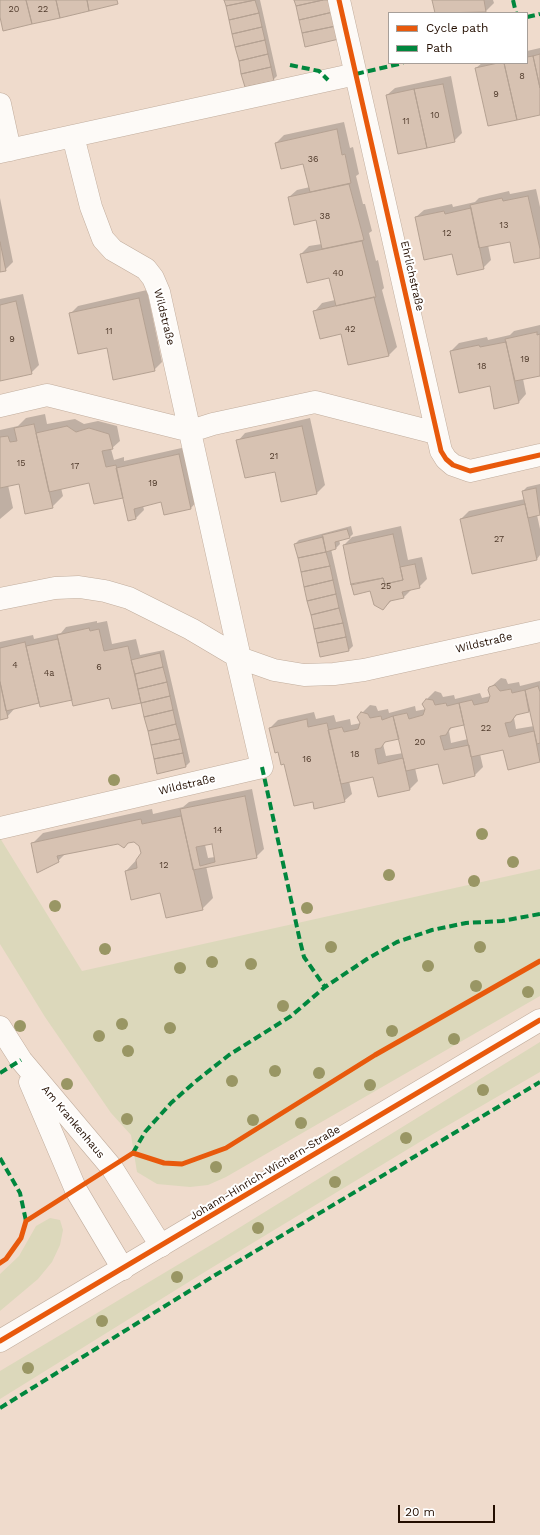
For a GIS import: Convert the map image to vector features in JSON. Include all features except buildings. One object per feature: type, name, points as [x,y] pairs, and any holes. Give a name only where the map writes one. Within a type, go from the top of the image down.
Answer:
[{"type":"street","name":"Ehrlichstraße","points":[[340,0],[441,451],[446,459],[453,465],[470,471],[540,455]]},
{"type":"street","points":[[0,104],[5,151],[356,74]]},
{"type":"street","name":"Wildstraße","points":[[0,828],[262,768],[160,292],[153,278],[146,269],[113,250],[103,239],[91,207],[74,136]]},
{"type":"street","points":[[0,406],[47,395],[191,431],[213,424],[315,402],[436,433]]},
{"type":"street","name":"Wildstraße","points":[[0,599],[55,588],[79,587],[105,591],[129,598],[192,628],[238,657],[274,670],[304,675],[334,674],[364,670],[540,631]]},
{"type":"street","name":"Johann-Hinrich-Wichern-Straße","points":[[0,1342],[540,1020]]},
{"type":"street","name":"Am Krankenhaus","points":[[0,1027],[21,1060],[112,1168],[161,1246]]},
{"type":"street","name":"Am Krankenhaus","points":[[21,1060],[76,1190],[123,1269]]},
{"type":"shaded area","points":[[0,838],[82,971],[540,869],[540,996],[226,1177],[208,1185],[190,1187],[157,1184],[137,1172],[131,1135],[111,1113],[45,1017],[0,944]]},
{"type":"shaded area","points":[[540,1042],[540,1072],[433,1134],[208,1270],[0,1399],[0,1371],[221,1239]]},
{"type":"shaded area","points":[[50,1218],[60,1220],[63,1230],[60,1245],[52,1262],[38,1279],[0,1311],[0,1274],[19,1256],[36,1226]]},
{"type":"marked path","points":[[513,0],[516,12]]},
{"type":"marked path","points":[[528,17],[540,14]]},
{"type":"marked path","points":[[356,74],[399,64]]},
{"type":"marked path","points":[[290,65],[319,71],[328,80]]},
{"type":"marked path","points":[[262,767],[304,957],[325,987]]},
{"type":"marked path","points":[[133,1153],[145,1132],[171,1103],[196,1081],[229,1055],[291,1016],[325,987],[367,959],[397,942],[432,930],[466,923],[502,921],[540,914]]},
{"type":"marked path","points":[[0,1073],[21,1060]]},
{"type":"marked path","points":[[0,1408],[212,1277],[540,1082]]},
{"type":"marked path","points":[[0,1158],[20,1193],[26,1221]]},
{"type":"cycle path","points":[[339,0],[441,451],[446,459],[453,465],[470,471],[540,455]]},
{"type":"cycle path","points":[[0,1263],[6,1259],[21,1238],[26,1221],[133,1153],[164,1163],[182,1164],[226,1148],[375,1055],[540,961]]},
{"type":"cycle path","points":[[0,1341],[540,1020]]}]
